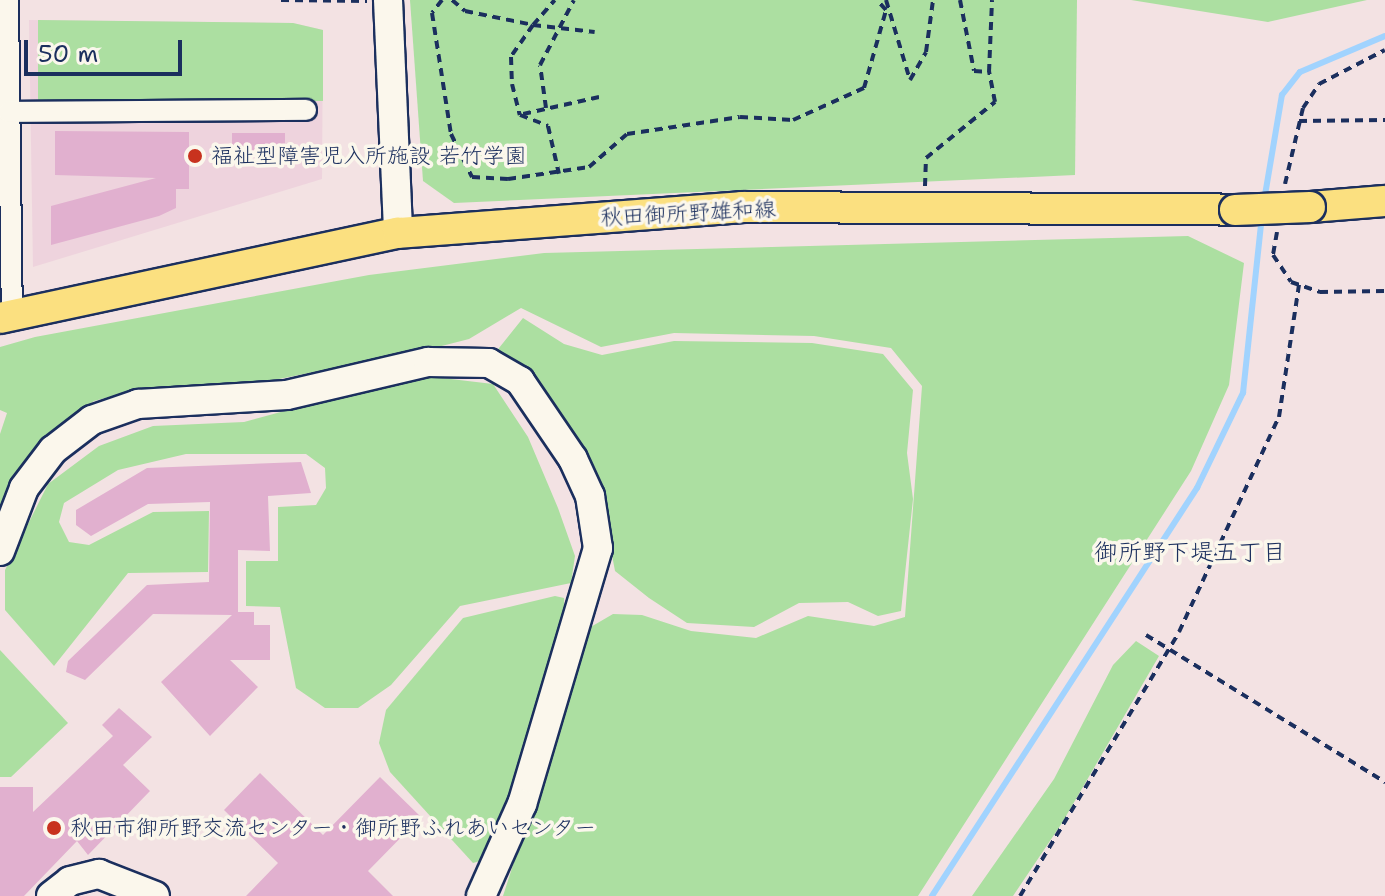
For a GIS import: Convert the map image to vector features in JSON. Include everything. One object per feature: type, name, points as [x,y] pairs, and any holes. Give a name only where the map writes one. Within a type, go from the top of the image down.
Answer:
[{"type":"main road","name":"秋田御所野雄和線","points":[[6,316],[398,233],[742,207],[1235,210],[1296,201],[1385,201]]},
{"type":"street","points":[[6,316],[8,0]]},
{"type":"street","points":[[388,0],[398,233]]},
{"type":"street","points":[[9,112],[306,110]]},
{"type":"street","points":[[0,551],[24,488],[53,450],[92,420],[138,404],[287,395],[428,362],[489,363],[520,381],[590,496],[598,559],[522,804],[481,896]]},
{"type":"street","points":[[51,896],[70,881],[99,874],[155,896]]},
{"type":"path","points":[[281,0],[370,1]]},
{"type":"path","points":[[442,0],[432,13],[451,134],[472,177],[559,174],[589,167],[627,134],[740,117],[793,120],[864,88],[886,10],[886,0]]},
{"type":"path","points":[[452,0],[460,7],[533,25],[595,32]]},
{"type":"path","points":[[460,7],[464,0]]},
{"type":"path","points":[[520,115],[511,57],[555,0]]},
{"type":"path","points":[[546,108],[540,65],[555,28],[573,12],[574,0]]},
{"type":"path","points":[[877,0],[886,10],[910,80],[926,52],[933,0]]},
{"type":"path","points":[[960,0],[974,71],[989,72]]},
{"type":"path","points":[[924,208],[926,158],[983,118],[995,102],[989,72],[992,0]]},
{"type":"path","points":[[1296,201],[1299,121],[1319,84],[1385,50]]},
{"type":"path","points":[[520,115],[599,97]]},
{"type":"path","points":[[520,115],[548,126],[559,174]]},
{"type":"path","points":[[1299,121],[1385,120]]},
{"type":"path","points":[[1278,225],[1273,255],[1299,285],[1320,292],[1385,291]]},
{"type":"path","points":[[1020,896],[1169,649],[1279,417],[1299,285]]},
{"type":"path","points":[[1146,635],[1385,782]]},
{"type":"shaded area","points":[[29,20],[293,23],[323,30],[322,179],[33,267]]},
{"type":"green space","points":[[410,0],[1077,0],[1075,175],[454,203],[423,181]]},
{"type":"green space","points":[[1131,0],[1367,0],[1268,22]]},
{"type":"green space","points":[[38,20],[293,23],[323,30],[323,101],[38,102]]},
{"type":"green space","points":[[1188,236],[1244,263],[1229,385],[1191,471],[918,896],[503,896],[589,628],[613,614],[642,615],[691,631],[756,638],[808,616],[874,626],[905,617],[922,386],[891,348],[814,336],[674,333],[601,347],[521,308],[469,339],[430,349],[264,382],[143,388],[94,401],[59,427],[20,473],[0,528],[0,434],[7,413],[0,410],[0,347],[35,337],[369,275],[544,253]]},
{"type":"green space","points":[[523,318],[564,344],[602,355],[674,341],[812,343],[883,354],[913,390],[907,453],[913,499],[901,611],[878,616],[848,602],[799,603],[754,627],[687,623],[649,598],[615,571],[599,487],[495,353]]},
{"type":"green space","points":[[417,375],[493,384],[528,437],[558,508],[575,556],[571,583],[460,606],[391,685],[358,708],[325,708],[296,688],[280,607],[246,606],[246,561],[278,561],[278,507],[316,505],[326,488],[325,468],[306,454],[186,454],[118,470],[64,503],[59,522],[69,542],[89,545],[153,512],[209,511],[208,572],[128,573],[54,666],[5,610],[5,570],[48,484],[99,446],[153,426],[244,422]]},
{"type":"green space","points":[[555,596],[564,598],[565,619],[515,791],[487,859],[473,863],[390,772],[379,743],[386,710],[463,618]]},
{"type":"green space","points":[[1136,641],[1159,656],[1062,823],[1013,896],[972,896],[1054,779],[1113,665]]},
{"type":"green space","points":[[0,650],[68,723],[11,777],[0,777]]},
{"type":"building","points":[[55,131],[189,132],[189,189],[176,189],[176,208],[159,216],[51,245],[51,206],[156,178],[55,175]]},
{"type":"building","points":[[232,133],[285,133],[285,164],[232,164]]},
{"type":"building","points":[[301,462],[311,493],[268,496],[270,551],[238,550],[238,612],[254,612],[254,625],[270,625],[270,660],[230,660],[258,687],[210,736],[161,682],[232,615],[153,614],[85,680],[66,672],[68,661],[147,585],[209,582],[210,502],[148,504],[91,536],[76,525],[76,510],[147,468]]},
{"type":"building","points":[[119,708],[152,737],[123,765],[150,791],[88,855],[77,841],[24,896],[0,896],[0,787],[33,787],[33,812],[113,736],[102,725]]},
{"type":"building","points":[[260,773],[323,835],[380,777],[421,817],[368,871],[393,896],[246,896],[278,863],[224,810]]},
{"type":"waterway","points":[[1264,201],[1282,95],[1300,72],[1385,36]]},
{"type":"waterway","points":[[932,896],[1197,488],[1243,393],[1262,216]]},
{"type":"place","name":"福祉型障害児入所施設 若竹学園","points":[[195,156]]},
{"type":"place","name":"秋田市御所野交流センター・御所野ふれあいセンター","points":[[54,828]]},
{"type":"district","name":"御所野下堤五丁目","points":[[1190,553]]}]
